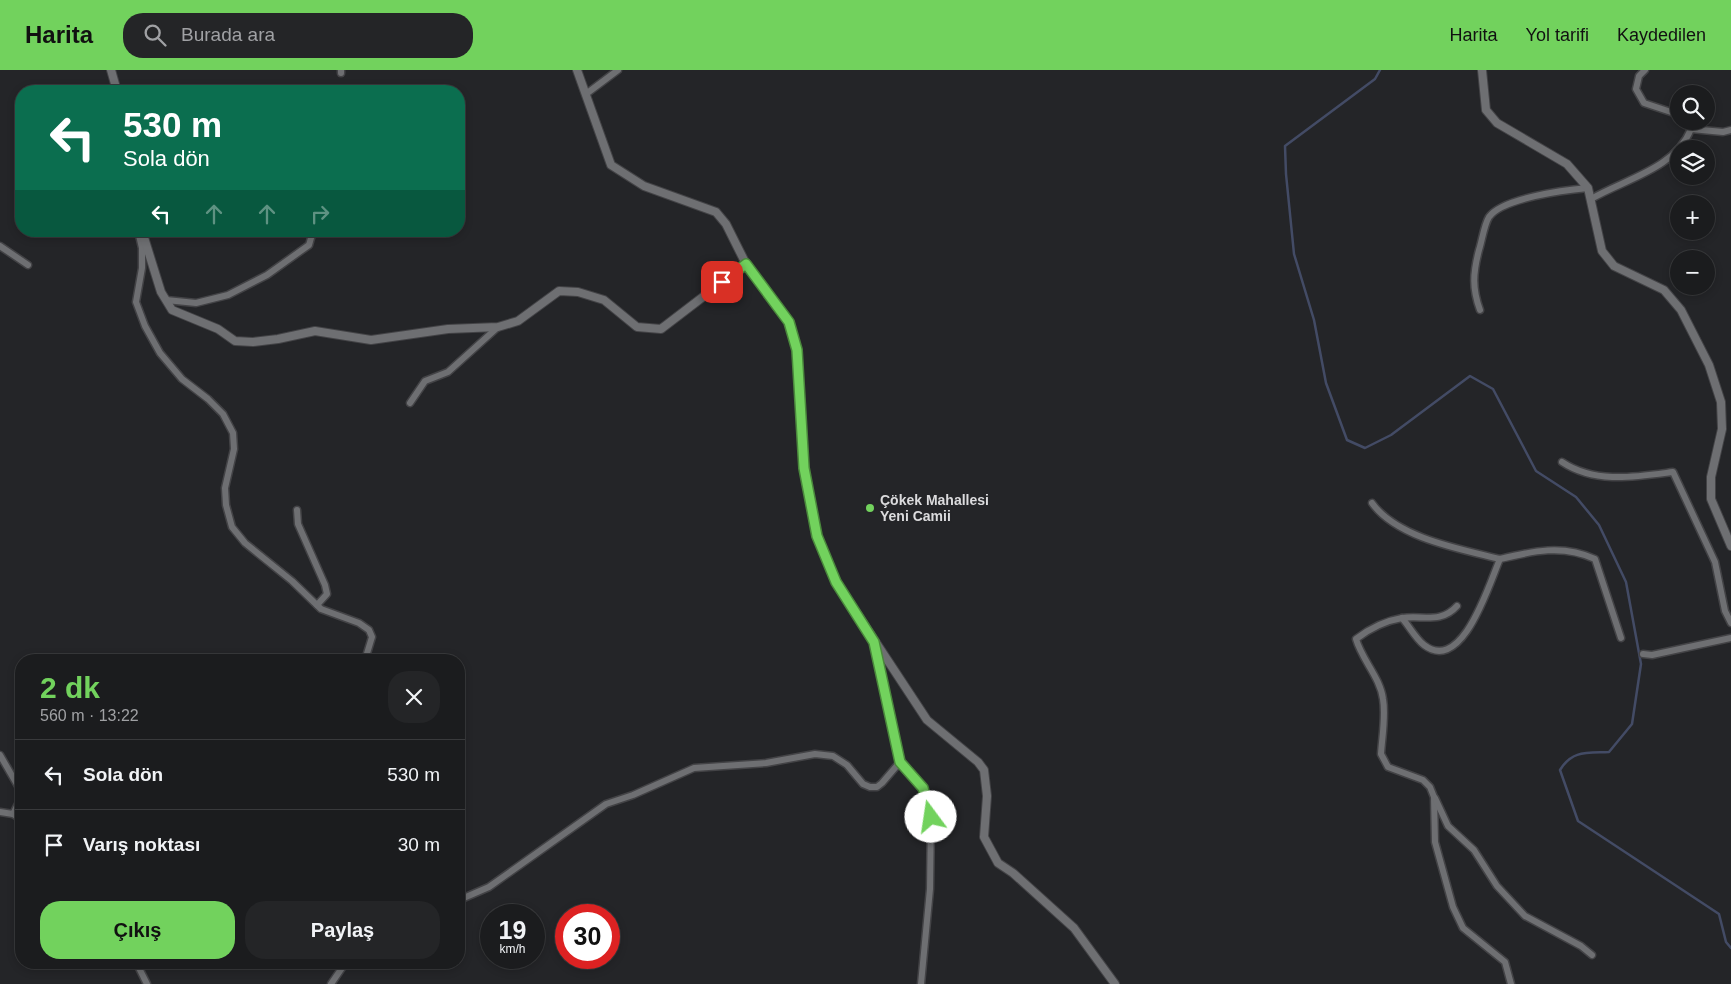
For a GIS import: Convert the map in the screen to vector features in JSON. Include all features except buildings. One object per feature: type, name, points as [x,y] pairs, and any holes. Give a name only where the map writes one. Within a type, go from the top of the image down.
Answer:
[{"type":"street","points":[[111,70],[115,85]]},
{"type":"street","points":[[577,70],[611,165],[644,186],[716,212],[726,224],[746,264],[789,322],[797,350],[804,468],[817,536],[836,582],[927,720],[978,762],[984,770],[987,796],[984,837],[998,863],[1013,873],[1074,928],[1115,984]]},
{"type":"street","points":[[586,94],[618,70]]},
{"type":"street","points":[[1482,70],[1486,110],[1497,123],[1567,164],[1588,188],[1602,252],[1614,266],[1664,290],[1681,310],[1709,365],[1721,402],[1722,429],[1711,477],[1711,498],[1731,546]]},
{"type":"street","points":[[1645,70],[1639,76],[1636,89],[1644,103],[1670,112]]},
{"type":"street","points":[[1591,200],[1659,165],[1687,139],[1691,130],[1723,132],[1731,130]]},
{"type":"street","points":[[1480,310],[1473,291],[1476,261],[1489,217],[1504,205],[1554,193],[1588,188]]},
{"type":"street","points":[[139,237],[142,248],[142,268],[136,302],[145,326],[160,353],[182,379],[208,398],[223,414],[233,433],[234,449],[225,488],[226,505],[232,528],[245,543],[292,581],[317,605],[332,614],[359,623],[369,630],[372,637],[367,654]]},
{"type":"street","points":[[144,237],[166,300],[172,310],[218,329],[236,341],[254,342],[314,331],[371,340],[448,329],[498,327],[518,321],[559,291],[578,292],[604,300],[637,326],[661,329],[746,264]]},
{"type":"street","points":[[166,300],[196,303],[228,296],[267,274],[309,245],[311,237]]},
{"type":"street","points":[[0,246],[28,265]]},
{"type":"street","points":[[410,403],[425,381],[448,372],[498,327]]},
{"type":"street","points":[[1562,462],[1574,470],[1597,476],[1620,478],[1672,472],[1715,562],[1725,611],[1731,623]]},
{"type":"street","points":[[1372,503],[1378,512],[1423,538],[1500,559],[1556,549],[1580,552],[1595,559],[1621,638]]},
{"type":"street","points":[[297,510],[298,524],[325,585],[327,594],[317,605]]},
{"type":"street","points":[[1402,618],[1425,646],[1440,650],[1457,644],[1472,626],[1500,559]]},
{"type":"street","points":[[1456,606],[1451,613],[1435,619],[1402,618],[1368,629],[1356,639],[1364,659],[1377,681],[1384,700],[1381,754],[1383,761],[1400,773],[1423,780],[1430,787],[1448,826],[1474,850],[1497,886],[1525,916],[1581,946],[1592,955]]},
{"type":"street","points":[[1643,654],[1652,655],[1731,638]]},
{"type":"street","points":[[874,642],[900,762],[923,788],[931,817],[930,889],[921,984]]},
{"type":"street","points":[[465,898],[489,888],[606,804],[633,796],[694,768],[766,763],[815,754],[833,756],[847,766],[863,784],[870,787],[882,783],[900,762]]},
{"type":"street","points":[[0,755],[15,781]]},
{"type":"street","points":[[1434,797],[1436,842],[1453,907],[1463,928],[1505,962],[1511,984]]},
{"type":"street","points":[[0,812],[13,814],[15,810]]},
{"type":"street","points":[[140,969],[148,984]]},
{"type":"street","points":[[331,984],[341,969]]},
{"type":"waterway","points":[[1380,70],[1375,79],[1285,146],[1294,254],[1314,320],[1326,383],[1347,440],[1365,448],[1391,435],[1470,376],[1493,389],[1536,471],[1576,497],[1599,525],[1626,582],[1641,664],[1632,724],[1609,752],[1587,753],[1575,756],[1560,770],[1578,821],[1719,914],[1726,942],[1731,948]]},
{"type":"place","name":"Çökek Mahallesi Yeni Camii","points":[[870,508]]},
{"type":"route","points":[[722,282],[746,264],[789,322],[797,350],[804,468],[817,536],[836,582],[874,642],[900,762],[923,788],[931,817]]}]
